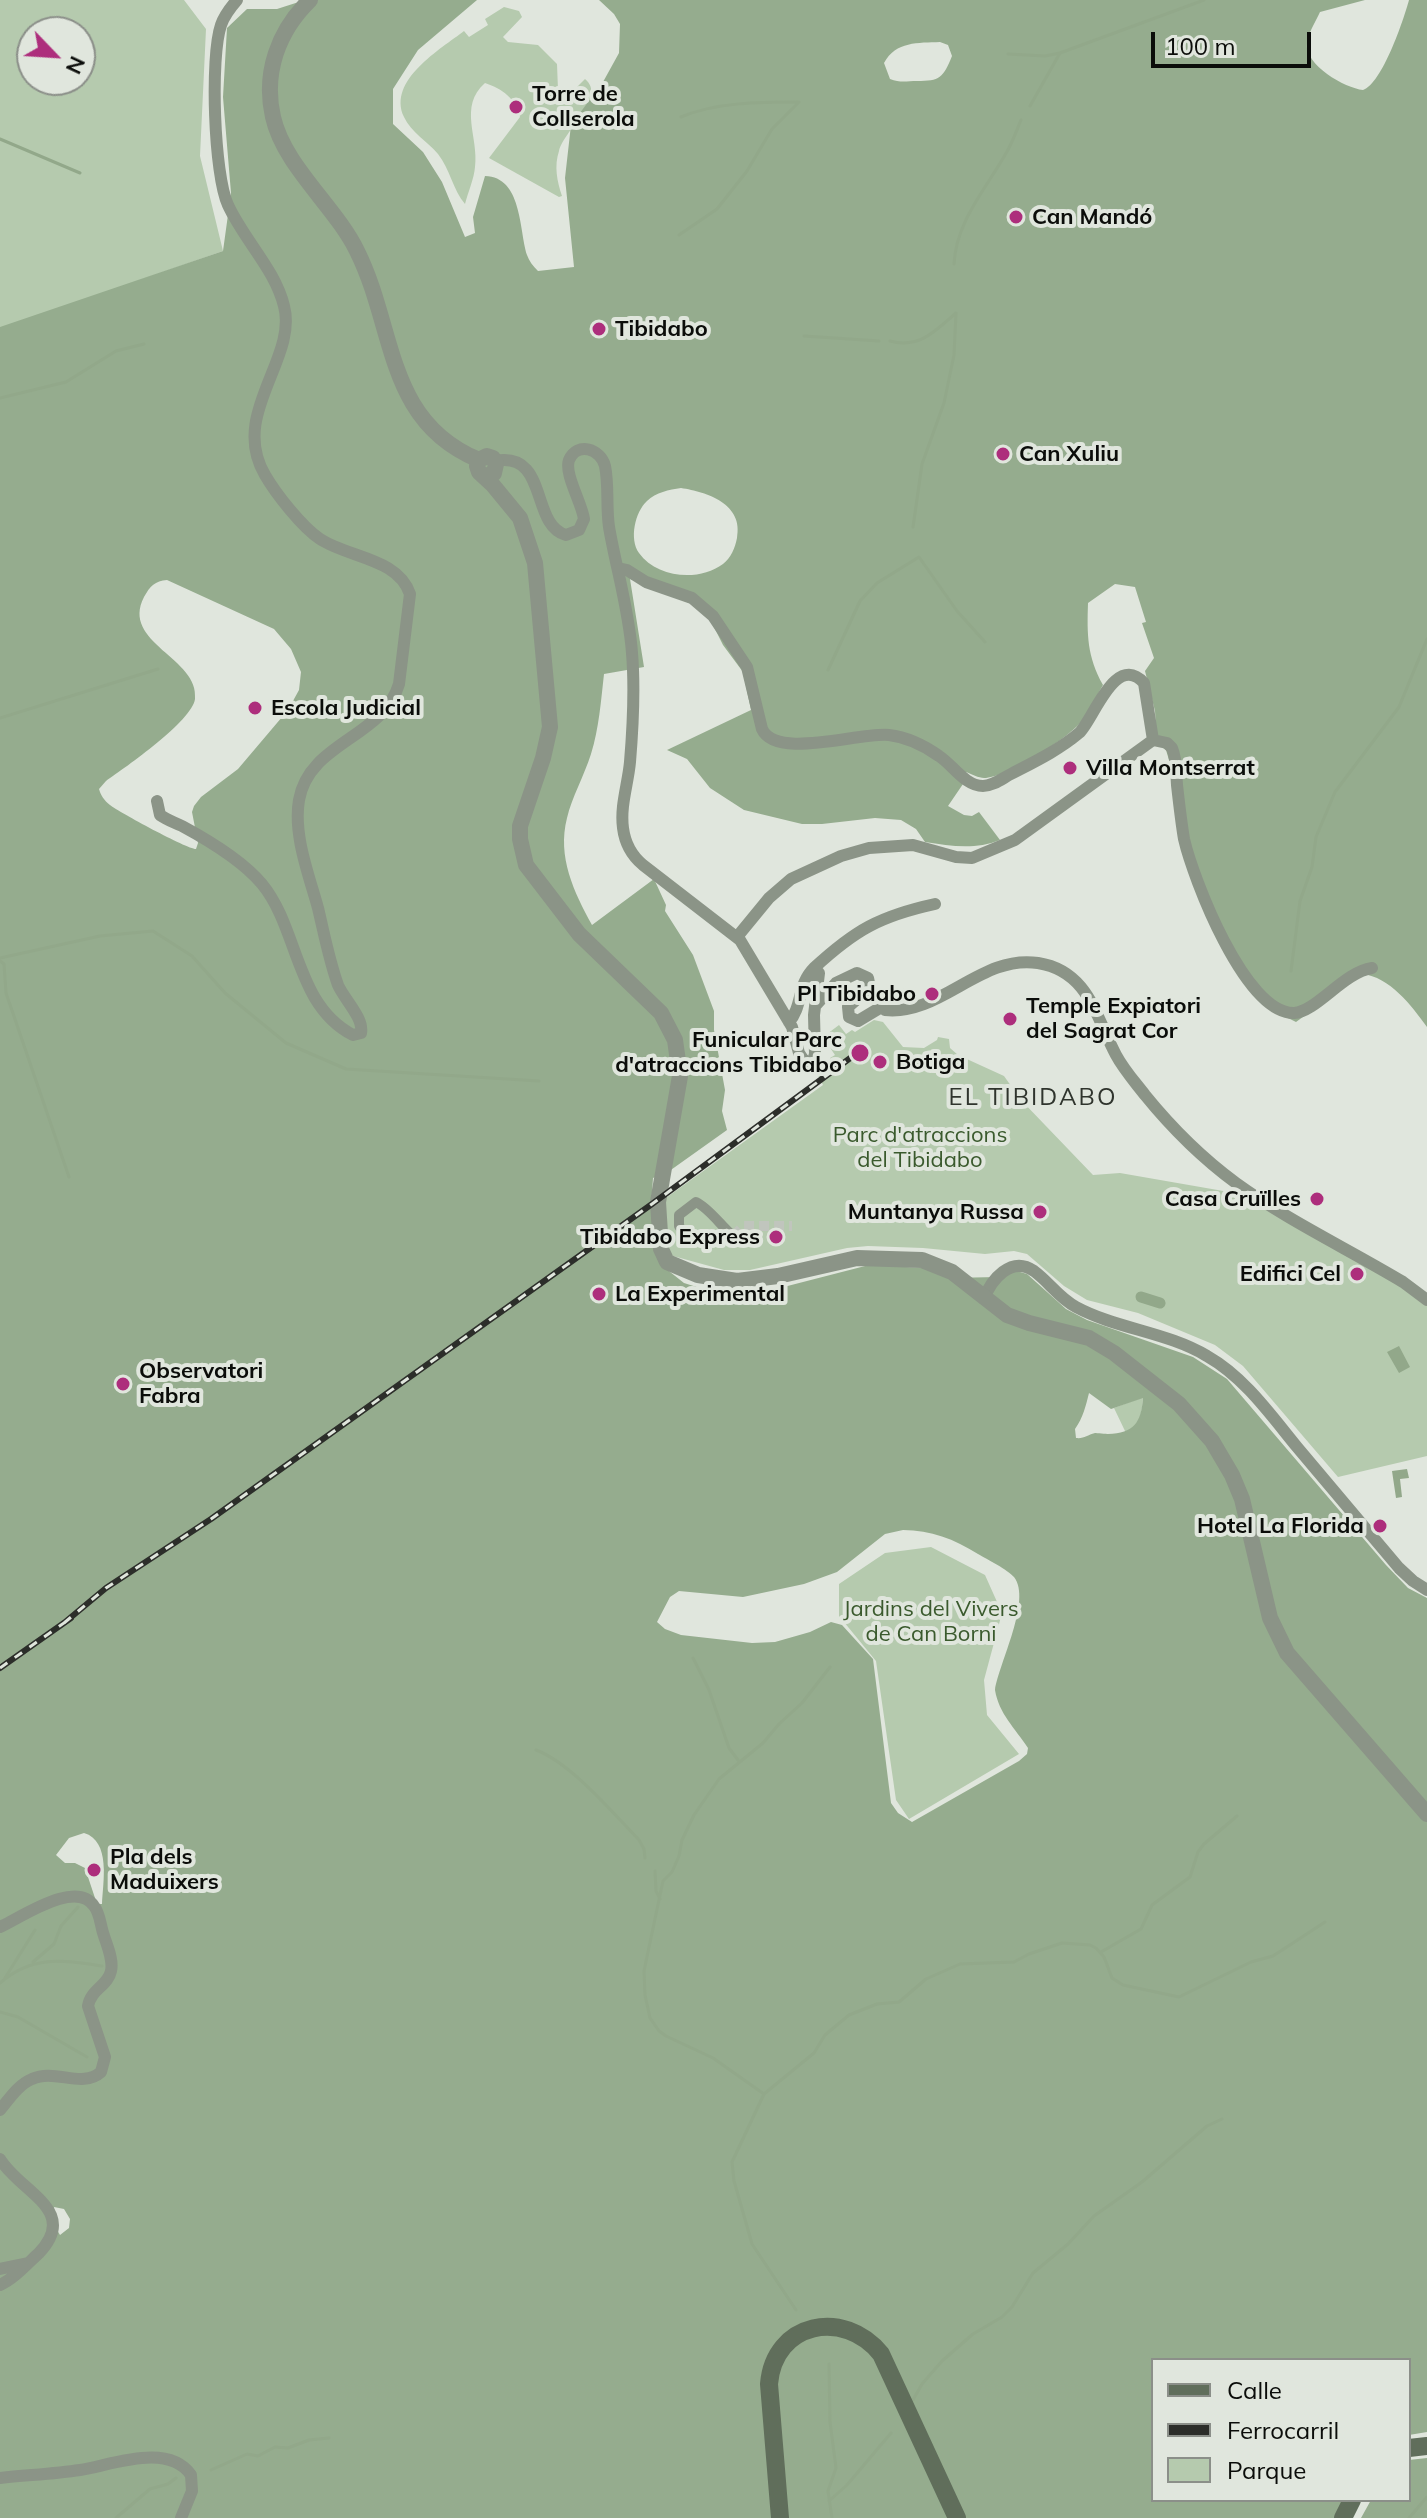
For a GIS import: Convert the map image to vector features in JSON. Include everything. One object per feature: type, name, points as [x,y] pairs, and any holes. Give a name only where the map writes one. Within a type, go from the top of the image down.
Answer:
[{"type":"main road","points":[[780,2518],[769,2384],[772,2365],[782,2349],[795,2337],[816,2328],[834,2326],[860,2334],[881,2354],[957,2518]]},
{"type":"main road","points":[[789,2518],[776,2384],[778,2371],[786,2354],[800,2341],[830,2333],[856,2339],[876,2360],[950,2518]]},
{"type":"street","points":[[157,801],[160,815],[182,825],[224,853],[261,883],[278,913],[317,1002],[341,1028],[355,1035],[361,1033],[361,1024],[339,986],[333,966],[304,851],[298,805],[307,777],[319,762],[379,718],[394,697],[399,684],[410,594],[404,581],[392,570],[339,549],[315,535],[262,467],[256,444],[256,422],[263,391],[284,336],[286,319],[284,304],[275,283],[230,210],[221,180],[215,54],[221,25],[237,0]]},
{"type":"street","points":[[310,0],[287,26],[274,56],[270,97],[277,129],[290,155],[357,251],[404,390],[437,434],[458,451],[486,466],[520,518],[531,546],[549,734],[520,826],[526,865],[579,934],[661,1013],[679,1053],[680,1076],[658,1202],[661,1249],[665,1259],[689,1273],[737,1281],[778,1276],[857,1258],[911,1259],[947,1269],[1007,1315],[1075,1333],[1102,1344],[1179,1404],[1223,1457],[1242,1499],[1270,1618],[1287,1653],[1427,1814]]},
{"type":"street","points":[[486,466],[510,459],[522,465],[535,484],[553,527],[562,534],[571,534],[579,530],[584,519],[569,475],[569,461],[574,453],[582,449],[599,454],[605,469],[607,514],[632,652],[633,717],[623,809],[625,840],[633,856],[643,865],[737,937],[789,1022],[802,1058],[810,1062],[815,1054],[812,1035],[819,973],[814,968]]},
{"type":"street","points":[[618,568],[646,582],[692,598],[713,616],[747,667],[762,729],[765,736],[776,742],[889,735],[911,741],[937,754],[970,782],[989,785],[1066,743],[1082,730],[1105,690],[1125,675],[1135,676],[1144,683],[1153,740]]},
{"type":"street","points":[[737,937],[769,898],[791,879],[841,856],[869,848],[913,845],[956,857],[972,858],[1015,840],[1153,740],[1167,743],[1175,755],[1187,851],[1225,944],[1262,998],[1285,1011],[1300,1011],[1353,975],[1372,968]]},
{"type":"street","points":[[789,1022],[795,1016],[804,977],[844,940],[895,913],[935,904]]},
{"type":"street","points":[[816,1005],[836,983],[857,973],[868,978],[870,988],[848,1007],[849,1017],[858,1021],[881,1009],[896,1011],[909,1008],[991,969],[1011,963],[1040,963],[1066,974],[1094,1004],[1124,1068],[1188,1142],[1235,1182],[1403,1282],[1427,1300]]},
{"type":"street","points":[[687,1237],[679,1226],[679,1215],[696,1202],[705,1206],[733,1236]]},
{"type":"street","points":[[984,1299],[1001,1272],[1011,1268],[1029,1268],[1069,1303],[1085,1312],[1179,1342],[1212,1358],[1250,1391],[1399,1568],[1427,1590]]},
{"type":"street","points":[[0,1927],[63,1897],[74,1895],[92,1903],[97,1911],[111,1970],[109,1978],[92,1994],[88,2006],[105,2057],[103,2068],[89,2079],[48,2075],[31,2079],[0,2110]]},
{"type":"street","points":[[0,2159],[10,2173],[47,2207],[53,2218],[54,2230],[50,2240],[28,2263],[0,2285]]},
{"type":"street","points":[[0,2269],[28,2263]]},
{"type":"street","points":[[0,2478],[81,2470],[139,2457],[157,2458],[182,2465],[191,2475],[192,2491],[181,2518]]},
{"type":"green space","points":[[0,0],[184,0],[206,29],[200,156],[223,251],[0,329]]},
{"type":"green space","points":[[504,7],[519,11],[522,17],[503,37],[508,42],[538,45],[557,64],[558,90],[554,100],[559,105],[585,79],[591,95],[559,151],[557,174],[562,196],[559,197],[489,158],[520,117],[507,95],[485,83],[477,92],[471,112],[475,167],[465,204],[438,154],[404,117],[401,103],[403,90],[409,78],[430,56],[464,31],[469,37],[488,25],[485,19]]},
{"type":"green space","name":"Parc d'atraccions del Tibidabo","points":[[874,1020],[883,1022],[903,1047],[924,1048],[938,1037],[949,1039],[950,1048],[958,1055],[1004,1076],[1021,1100],[1093,1175],[1120,1173],[1252,1196],[1377,1268],[1427,1304],[1427,1456],[1338,1477],[1243,1366],[1215,1345],[1138,1313],[1087,1300],[1064,1286],[1027,1254],[868,1246],[750,1270],[724,1270],[673,1256],[669,1252],[663,1200],[823,1085],[818,1075],[833,1064],[830,1058],[835,1055],[823,1037],[839,1025],[846,1034]]},
{"type":"green space","points":[[1143,1397],[1139,1421],[1130,1432],[1125,1431],[1114,1408]]},
{"type":"green space","name":"Jardins del Vivers de Can Borni","points":[[931,1547],[985,1575],[1002,1613],[984,1680],[987,1715],[1019,1754],[909,1819],[896,1800],[876,1661],[839,1616],[839,1584],[885,1553]]},
{"type":"shaded area","points":[[305,0],[477,0],[418,50],[393,89],[393,124],[423,152],[442,182],[465,237],[475,233],[473,217],[485,176],[506,185],[517,206],[527,255],[538,271],[574,267],[565,178],[571,125],[603,82],[619,53],[620,24],[599,0],[1365,0],[1320,12],[1307,43],[1312,59],[1327,74],[1363,90],[1378,76],[1385,64],[1409,0],[1427,0],[1427,1027],[1391,986],[1362,974],[1296,1022],[1276,1012],[1254,995],[1180,839],[1169,760],[1166,750],[1157,744],[1155,711],[1145,671],[1154,658],[1142,623],[1146,622],[1135,587],[1115,584],[1088,603],[1089,645],[1103,685],[1081,722],[1050,747],[1006,772],[984,778],[966,772],[963,784],[948,806],[964,815],[972,816],[979,812],[1000,840],[963,846],[925,842],[916,829],[901,820],[875,818],[802,824],[744,810],[710,788],[687,759],[667,750],[751,710],[743,672],[699,607],[630,579],[644,667],[604,674],[594,744],[564,832],[569,874],[592,925],[654,879],[666,905],[665,911],[693,955],[714,1011],[714,1030],[725,1090],[722,1111],[727,1130],[668,1172],[653,1178],[651,1207],[660,1264],[684,1283],[731,1293],[772,1290],[869,1265],[924,1268],[949,1278],[998,1277],[1013,1270],[1027,1274],[1066,1309],[1087,1320],[1193,1357],[1227,1379],[1386,1565],[1408,1588],[1427,1598],[1427,2432],[1411,2435],[1411,2358],[1151,2358],[1151,2502],[1346,2502],[1338,2518],[0,2518],[0,327],[223,251],[231,193],[223,97],[227,28],[247,9],[277,9]],"holes":[[[940,42],[948,45],[952,56],[940,77],[925,81],[890,79],[884,63],[895,51],[908,45]],[[681,488],[712,497],[735,516],[738,526],[736,542],[730,556],[713,570],[691,575],[667,572],[647,561],[636,547],[635,526],[643,506],[659,493]],[[167,580],[274,629],[291,649],[301,672],[299,690],[288,710],[238,769],[194,806],[196,849],[116,809],[104,800],[99,789],[171,731],[195,699],[193,685],[186,672],[151,639],[143,627],[140,613],[144,597],[151,587]],[[1089,1393],[1111,1409],[1143,1398],[1138,1420],[1124,1431],[1076,1438],[1075,1429]],[[903,1530],[951,1540],[1011,1574],[1019,1587],[1017,1616],[995,1690],[1004,1714],[1028,1748],[1027,1754],[912,1822],[898,1813],[891,1803],[873,1659],[842,1625],[831,1622],[775,1642],[752,1643],[681,1635],[657,1622],[670,1597],[679,1591],[743,1597],[804,1584],[837,1572],[885,1534]],[[84,1833],[93,1837],[98,1844],[104,1863],[102,1904],[97,1904],[85,1868],[75,1863],[65,1863],[56,1855],[69,1838]],[[54,2207],[64,2209],[70,2219],[69,2228],[60,2235]]]},
{"type":"shaded area","points":[[1399,1346],[1410,1367],[1399,1373],[1387,1352]]},
{"type":"shaded area","points":[[1407,1469],[1409,1478],[1400,1479],[1402,1497],[1396,1498],[1392,1471]]},
{"type":"shaded area","points":[[1427,2458],[1427,2518],[1361,2518],[1370,2502],[1411,2502],[1411,2460]]},
{"type":"waterway","points":[[1030,106],[1060,53],[1204,0]]},
{"type":"waterway","points":[[1008,54],[1045,56],[1060,53]]},
{"type":"waterway","points":[[681,117],[724,106],[799,102]]},
{"type":"waterway","points":[[679,235],[717,209],[747,171],[772,129],[799,102]]},
{"type":"waterway","points":[[954,264],[966,220],[1007,151],[1021,120]]},
{"type":"waterway","points":[[0,139],[80,173]]},
{"type":"waterway","points":[[890,341],[910,343],[919,340],[956,313]]},
{"type":"waterway","points":[[913,527],[922,464],[944,403],[954,355],[956,313]]},
{"type":"waterway","points":[[804,336],[879,341]]},
{"type":"waterway","points":[[0,398],[66,382],[116,351],[144,344]]},
{"type":"waterway","points":[[828,670],[860,601],[877,583],[919,557],[957,611],[985,642]]},
{"type":"waterway","points":[[1291,971],[1300,901],[1312,867],[1316,837],[1335,792],[1399,707],[1427,639]]},
{"type":"waterway","points":[[0,718],[158,669]]},
{"type":"waterway","points":[[0,958],[100,936],[153,931],[192,956],[225,993],[286,1043],[346,1069],[539,1081]]},
{"type":"waterway","points":[[0,961],[4,964],[6,993],[69,1177]]},
{"type":"waterway","points":[[1141,1297],[1160,1303]]},
{"type":"waterway","points":[[693,1658],[709,1690],[729,1748],[738,1760]]},
{"type":"waterway","points":[[796,2310],[752,2244],[734,2181],[732,2162],[764,2094],[713,2058],[659,2031],[650,2018],[644,1971],[663,1881],[672,1872],[694,1815],[719,1779],[763,1743],[802,1703],[830,1667]]},
{"type":"waterway","points":[[536,1750],[563,1766],[591,1790],[639,1840],[645,1858]]},
{"type":"waterway","points":[[1101,1952],[1141,1929],[1152,1905],[1190,1877],[1204,1844],[1237,1816]]},
{"type":"waterway","points":[[655,1871],[656,1891],[660,1899]]},
{"type":"waterway","points":[[33,1962],[54,1944],[61,1926],[78,1907]]},
{"type":"waterway","points":[[764,2094],[814,2053],[825,2035],[849,2015],[877,2004],[899,2002],[926,1979],[960,1964],[1014,1962],[1062,1943],[1090,1945],[1104,1957],[1112,1978],[1123,1985],[1179,1997],[1251,1962],[1273,1956],[1325,1922]]},
{"type":"waterway","points":[[5,1978],[35,1930]]},
{"type":"waterway","points":[[0,1983],[36,1964],[61,1961],[102,1966]]},
{"type":"waterway","points":[[0,2012],[18,2017],[87,2057]]},
{"type":"waterway","points":[[913,2400],[942,2361],[973,2334],[1002,2317],[1012,2307],[1033,2273],[1068,2244],[1094,2216],[1142,2182],[1207,2126],[1222,2119]]},
{"type":"waterway","points":[[829,2364],[830,2422],[836,2468],[828,2491],[832,2518]]},
{"type":"waterway","points":[[829,2501],[847,2485],[891,2433]]},
{"type":"waterway","points":[[211,2470],[247,2454],[258,2456],[275,2447],[288,2448],[309,2440],[329,2438]]},
{"type":"waterway","points":[[116,2518],[150,2489],[168,2484],[176,2478]]},
{"type":"waterway","points":[[1409,2518],[1427,2497]]},
{"type":"tunnel","points":[[733,1236],[744,1226],[792,1226]]},
{"type":"railway","points":[[64,1623],[106,1588],[211,1519],[652,1204],[853,1056]]},
{"type":"railway","points":[[0,1668],[71,1618]]},
{"type":"place","name":"Torre de Collserola","points":[[516,107]]},
{"type":"place","name":"Can Mandó","points":[[1016,217]]},
{"type":"place","name":"Tibidabo","points":[[599,329]]},
{"type":"place","name":"Can Xuliu","points":[[1003,454]]},
{"type":"place","name":"Escola Judicial","points":[[255,708]]},
{"type":"place","name":"Villa Montserrat","points":[[1070,768]]},
{"type":"place","name":"Pl Tibidabo","points":[[932,994]]},
{"type":"place","name":"Temple Expiatori del Sagrat Cor","points":[[1010,1019]]},
{"type":"place","name":"Funicular Parc d'atraccions Tibidabo","points":[[860,1053]]},
{"type":"place","name":"Botiga","points":[[880,1062]]},
{"type":"place","name":"Casa Cruïlles","points":[[1317,1199]]},
{"type":"place","name":"Muntanya Russa","points":[[1040,1212]]},
{"type":"place","name":"Tibidabo Express","points":[[776,1237]]},
{"type":"place","name":"Edifici Cel","points":[[1357,1274]]},
{"type":"place","name":"La Experimental","points":[[599,1294]]},
{"type":"place","name":"Observatori Fabra","points":[[123,1384]]},
{"type":"place","name":"Hotel La Florida","points":[[1380,1526]]},
{"type":"place","name":"Pla dels Maduixers","points":[[94,1870]]},
{"type":"district","name":"EL TIBIDABO","points":[[1033,1098]]}]
